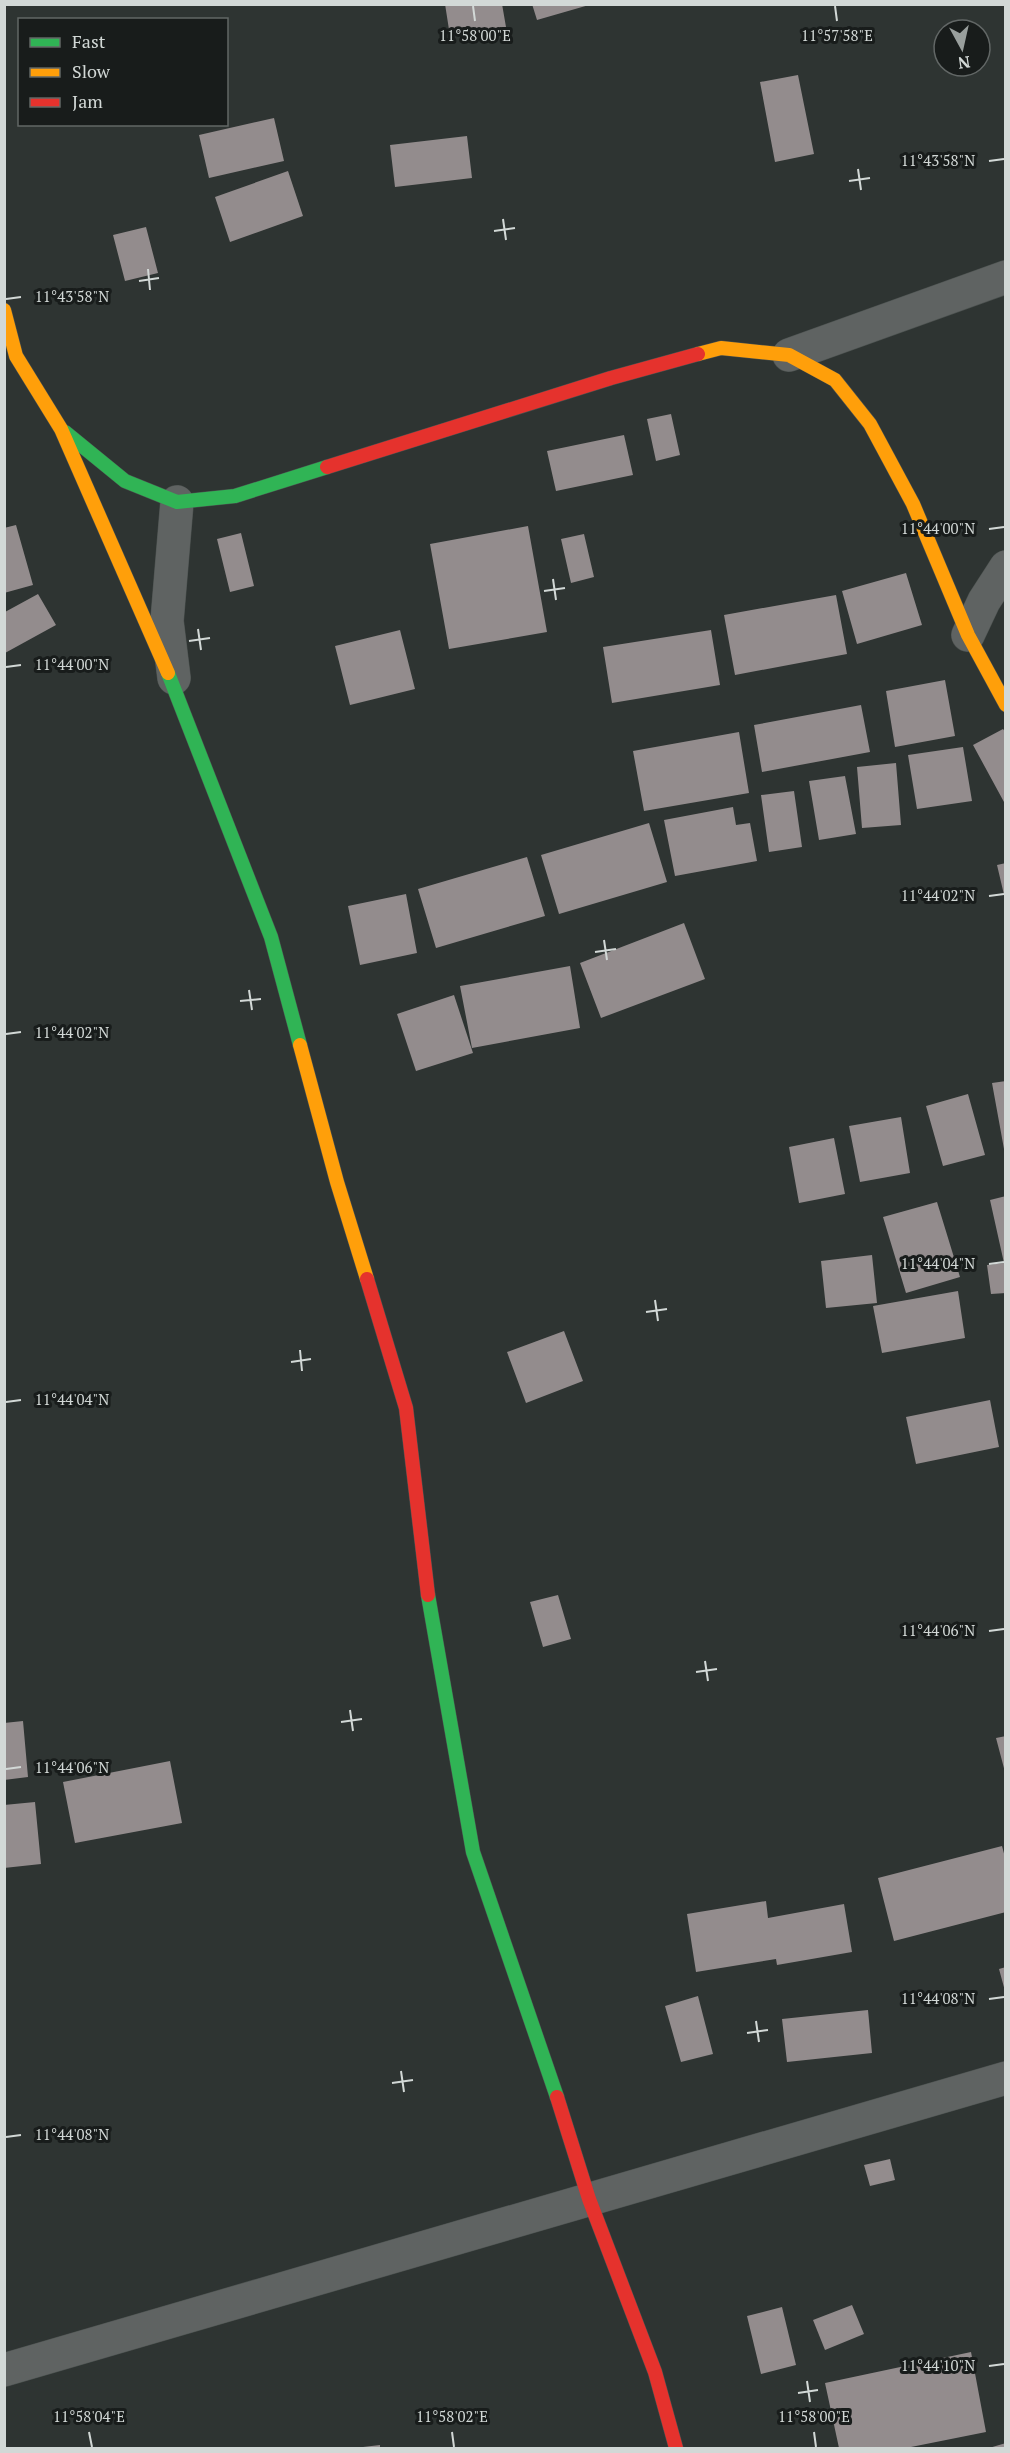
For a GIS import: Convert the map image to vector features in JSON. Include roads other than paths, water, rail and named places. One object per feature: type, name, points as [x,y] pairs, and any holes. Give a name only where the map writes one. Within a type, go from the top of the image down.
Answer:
[{"type":"street","points":[[789,356],[1005,277]]},
{"type":"street","points":[[4,310],[16,356],[61,429],[176,689],[271,937],[337,1182],[406,1408],[431,1617],[473,1852],[537,2034],[589,2199],[655,2372],[676,2448]]},
{"type":"street","points":[[61,429],[125,481],[177,502],[235,496],[611,378],[721,348],[789,356],[836,380],[870,424],[913,504],[968,635],[1005,705]]},
{"type":"street","points":[[176,689],[167,621],[177,502]]},
{"type":"street","points":[[968,635],[984,601],[1005,567]]},
{"type":"street","points":[[4,2370],[1005,2078]]}]
